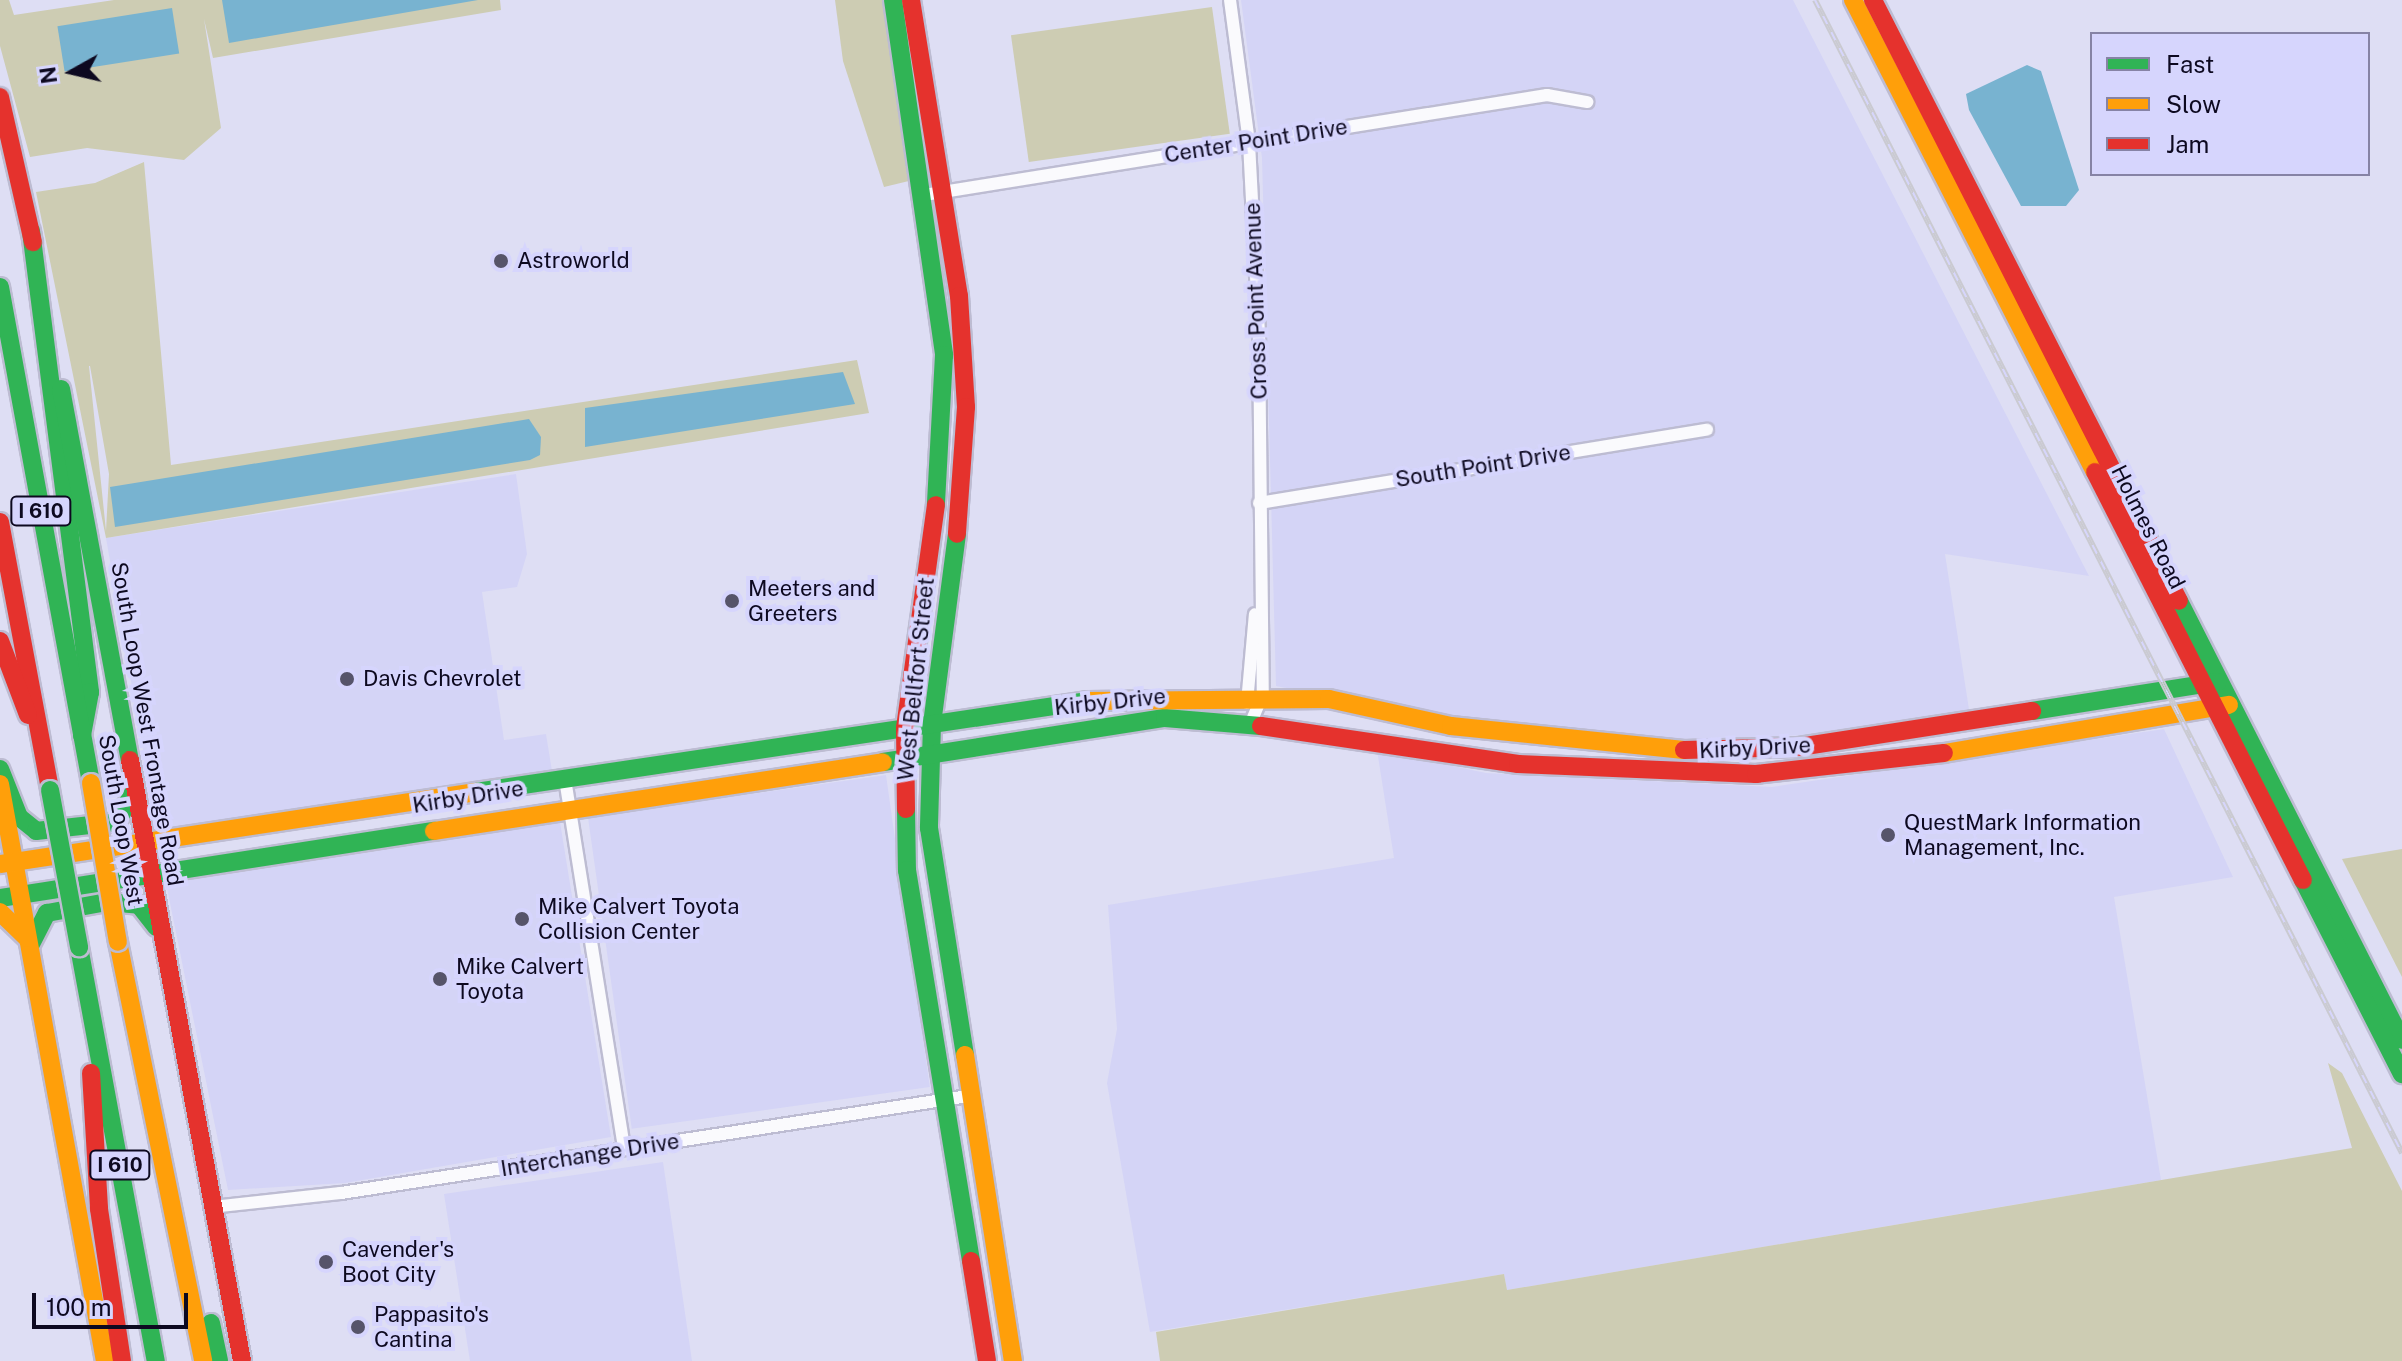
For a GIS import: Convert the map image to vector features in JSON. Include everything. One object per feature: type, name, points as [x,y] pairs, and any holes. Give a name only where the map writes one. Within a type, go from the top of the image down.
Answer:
[{"type":"main road","name":"West Bellfort Street","points":[[893,0],[965,356],[963,490],[930,751],[941,932],[1013,1361]]},
{"type":"main road","name":"West Bellfort Street","points":[[911,0],[933,194],[944,355],[938,489],[905,728],[905,756],[915,933],[987,1361]]},
{"type":"main road","name":"Holmes Road","points":[[1853,0],[1902,77],[2098,460],[2218,682],[2220,707],[2402,1074]]},
{"type":"main road","name":"Holmes Road","points":[[1873,0],[1902,77]]},
{"type":"main road","name":"South Loop West Frontage Road","points":[[0,97],[31,231],[242,1361]]},
{"type":"main road","points":[[31,231],[90,692],[82,735]]},
{"type":"main road","name":"South Loop West","points":[[0,287],[118,942],[182,1239],[203,1361]]},
{"type":"main road","name":"Holmes Road","points":[[2098,460],[2198,685],[2220,707],[2402,1040]]},
{"type":"main road","points":[[938,489],[963,490]]},
{"type":"main road","name":"I 610","points":[[0,522],[156,1361]]},
{"type":"main road","points":[[0,641],[40,739]]},
{"type":"main road","points":[[938,680],[949,709],[973,718]]},
{"type":"main road","name":"Kirby Drive","points":[[8,862],[1105,698],[1254,694],[1329,699],[1451,726],[1619,746],[1755,748],[1961,726],[2218,682]]},
{"type":"main road","name":"Kirby Drive","points":[[0,898],[344,840],[1165,718],[1251,722],[1447,753],[1618,773],[1756,774],[1965,750],[2220,707]]},
{"type":"main road","points":[[1447,753],[1451,726]]},
{"type":"main road","points":[[1961,726],[1965,750]]},
{"type":"main road","points":[[1618,773],[1619,746]]},
{"type":"main road","points":[[1755,748],[1756,774]]},
{"type":"main road","points":[[0,769],[19,817],[47,832],[117,822],[133,802],[135,777]]},
{"type":"main road","points":[[0,784],[5,807],[8,862],[21,895],[105,1361]]},
{"type":"main road","points":[[0,826],[5,807]]},
{"type":"main road","points":[[339,812],[344,840]]},
{"type":"main road","points":[[29,944],[47,913],[107,902],[139,905],[160,933]]},
{"type":"main road","points":[[0,912],[29,944]]},
{"type":"main road","points":[[915,933],[941,932]]},
{"type":"main road","points":[[84,968],[99,1209],[122,1361]]},
{"type":"main road","points":[[182,1239],[196,1262],[219,1361]]},
{"type":"main road","points":[[973,1275],[997,1271]]},
{"type":"street","name":"Cross Point Avenue","points":[[1230,0],[1249,143],[1259,503],[1251,722]]},
{"type":"street","name":"Center Point Drive","points":[[933,194],[1547,95],[1587,102]]},
{"type":"street","name":"South Point Drive","points":[[1259,503],[1707,430]]},
{"type":"street","points":[[565,779],[624,1149]]},
{"type":"street","name":"Interchange Drive","points":[[212,1207],[624,1149],[968,1096]]},
{"type":"shaded area","points":[[222,0],[478,0],[229,43]]},
{"type":"shaded area","points":[[1241,0],[1793,0],[2089,576],[1945,554],[1970,716],[1852,733],[1649,742],[1475,725],[1276,686],[1262,158]]},
{"type":"shaded area","points":[[172,8],[179,53],[65,72],[57,26]]},
{"type":"shaded area","points":[[2027,65],[2041,71],[2079,190],[2066,206],[2021,206],[1969,110],[1966,94]]},
{"type":"shaded area","points":[[843,372],[855,404],[585,447],[585,408]]},
{"type":"shaded area","points":[[529,419],[541,437],[540,455],[530,460],[115,527],[110,487]]},
{"type":"shaded area","points":[[516,474],[527,554],[517,587],[482,592],[504,740],[546,734],[552,771],[157,830],[106,538]]},
{"type":"shaded area","points":[[2164,729],[2233,877],[2114,897],[2161,1180],[1507,1290],[1504,1274],[1150,1332],[1107,1083],[1117,1029],[1108,905],[1394,858],[1377,750],[1486,773],[1772,787]]},
{"type":"shaded area","points":[[886,775],[930,1087],[632,1129],[588,817]]},
{"type":"shaded area","points":[[559,816],[611,1137],[345,1183],[228,1190],[166,883]]},
{"type":"shaded area","points":[[663,1162],[692,1361],[470,1361],[444,1194]]},
{"type":"green space","points":[[0,0],[9,0],[14,15],[114,0],[500,0],[501,10],[213,58],[204,19],[221,128],[184,160],[87,148],[30,157],[0,46]]},
{"type":"green space","points":[[835,0],[884,0],[913,180],[884,187],[843,61]]},
{"type":"green space","points":[[1212,7],[1230,134],[1029,162],[1011,35]]},
{"type":"green space","points":[[144,162],[171,465],[857,360],[869,413],[106,538],[36,192],[95,183]],"holes":[[[89,366],[90,366],[109,474],[106,531]]]},
{"type":"green space","points":[[2402,849],[2402,977],[2342,859]]},
{"type":"green space","points":[[2328,1063],[2342,1073],[2402,1191],[2402,1361],[1160,1361],[1156,1332],[1504,1274],[1507,1290],[2352,1148]]},
{"type":"railway","points":[[1815,0],[2402,1153]]},
{"type":"traffic: fast","points":[[893,0],[944,355],[936,505]]},
{"type":"traffic: fast","points":[[31,231],[90,692],[82,735]]},
{"type":"traffic: fast","points":[[0,287],[91,783]]},
{"type":"traffic: fast","points":[[61,389],[130,760]]},
{"type":"traffic: fast","points":[[957,534],[932,724],[929,828],[965,1055]]},
{"type":"traffic: fast","points":[[2179,601],[2402,1040]]},
{"type":"traffic: fast","points":[[2032,711],[2218,682]]},
{"type":"traffic: fast","points":[[476,792],[1088,701]]},
{"type":"traffic: fast","points":[[883,762],[1165,718],[1261,726]]},
{"type":"traffic: fast","points":[[0,769],[19,817],[36,831],[117,822],[134,791]]},
{"type":"traffic: fast","points":[[50,790],[79,947]]},
{"type":"traffic: fast","points":[[906,809],[907,870],[971,1261]]},
{"type":"traffic: fast","points":[[0,898],[434,831]]},
{"type":"traffic: fast","points":[[2303,880],[2402,1074]]},
{"type":"traffic: fast","points":[[31,944],[47,913],[107,902],[139,905],[156,927]]},
{"type":"traffic: fast","points":[[79,947],[156,1361]]},
{"type":"traffic: fast","points":[[211,1323],[219,1361]]},
{"type":"traffic: slow","points":[[1853,0],[2095,472]]},
{"type":"traffic: slow","points":[[1088,701],[1329,699],[1451,726],[1684,750]]},
{"type":"traffic: slow","points":[[1944,753],[2229,705]]},
{"type":"traffic: slow","points":[[434,831],[883,762]]},
{"type":"traffic: slow","points":[[91,783],[118,942]]},
{"type":"traffic: slow","points":[[0,784],[105,1361]]},
{"type":"traffic: slow","points":[[0,864],[476,792]]},
{"type":"traffic: slow","points":[[0,912],[27,938]]},
{"type":"traffic: slow","points":[[118,942],[203,1361]]},
{"type":"traffic: slow","points":[[965,1055],[1013,1361]]},
{"type":"traffic: jam","points":[[911,0],[959,296],[966,407],[957,534]]},
{"type":"traffic: jam","points":[[1873,0],[2179,601]]},
{"type":"traffic: jam","points":[[0,97],[33,242]]},
{"type":"traffic: jam","points":[[2095,472],[2303,880]]},
{"type":"traffic: jam","points":[[906,809],[905,728],[936,505]]},
{"type":"traffic: jam","points":[[0,522],[50,790]]},
{"type":"traffic: jam","points":[[0,641],[28,715]]},
{"type":"traffic: jam","points":[[1684,750],[1799,747],[2032,711]]},
{"type":"traffic: jam","points":[[1261,726],[1518,764],[1756,774],[1944,753]]},
{"type":"traffic: jam","points":[[130,760],[242,1361]]},
{"type":"traffic: jam","points":[[91,1073],[99,1209],[122,1361]]},
{"type":"traffic: jam","points":[[971,1261],[987,1361]]},
{"type":"place","name":"Astroworld","points":[[501,261]]},
{"type":"place","name":"Meeters and Greeters","points":[[732,601]]},
{"type":"place","name":"Davis Chevrolet","points":[[347,679]]},
{"type":"place","name":"QuestMark Information Management, Inc.","points":[[1888,835]]},
{"type":"place","name":"Mike Calvert Toyota Collision Center","points":[[522,919]]},
{"type":"place","name":"Mike Calvert Toyota","points":[[440,979]]},
{"type":"place","name":"Cavender's Boot City","points":[[326,1262]]},
{"type":"place","name":"Pappasito's Cantina","points":[[358,1327]]}]
